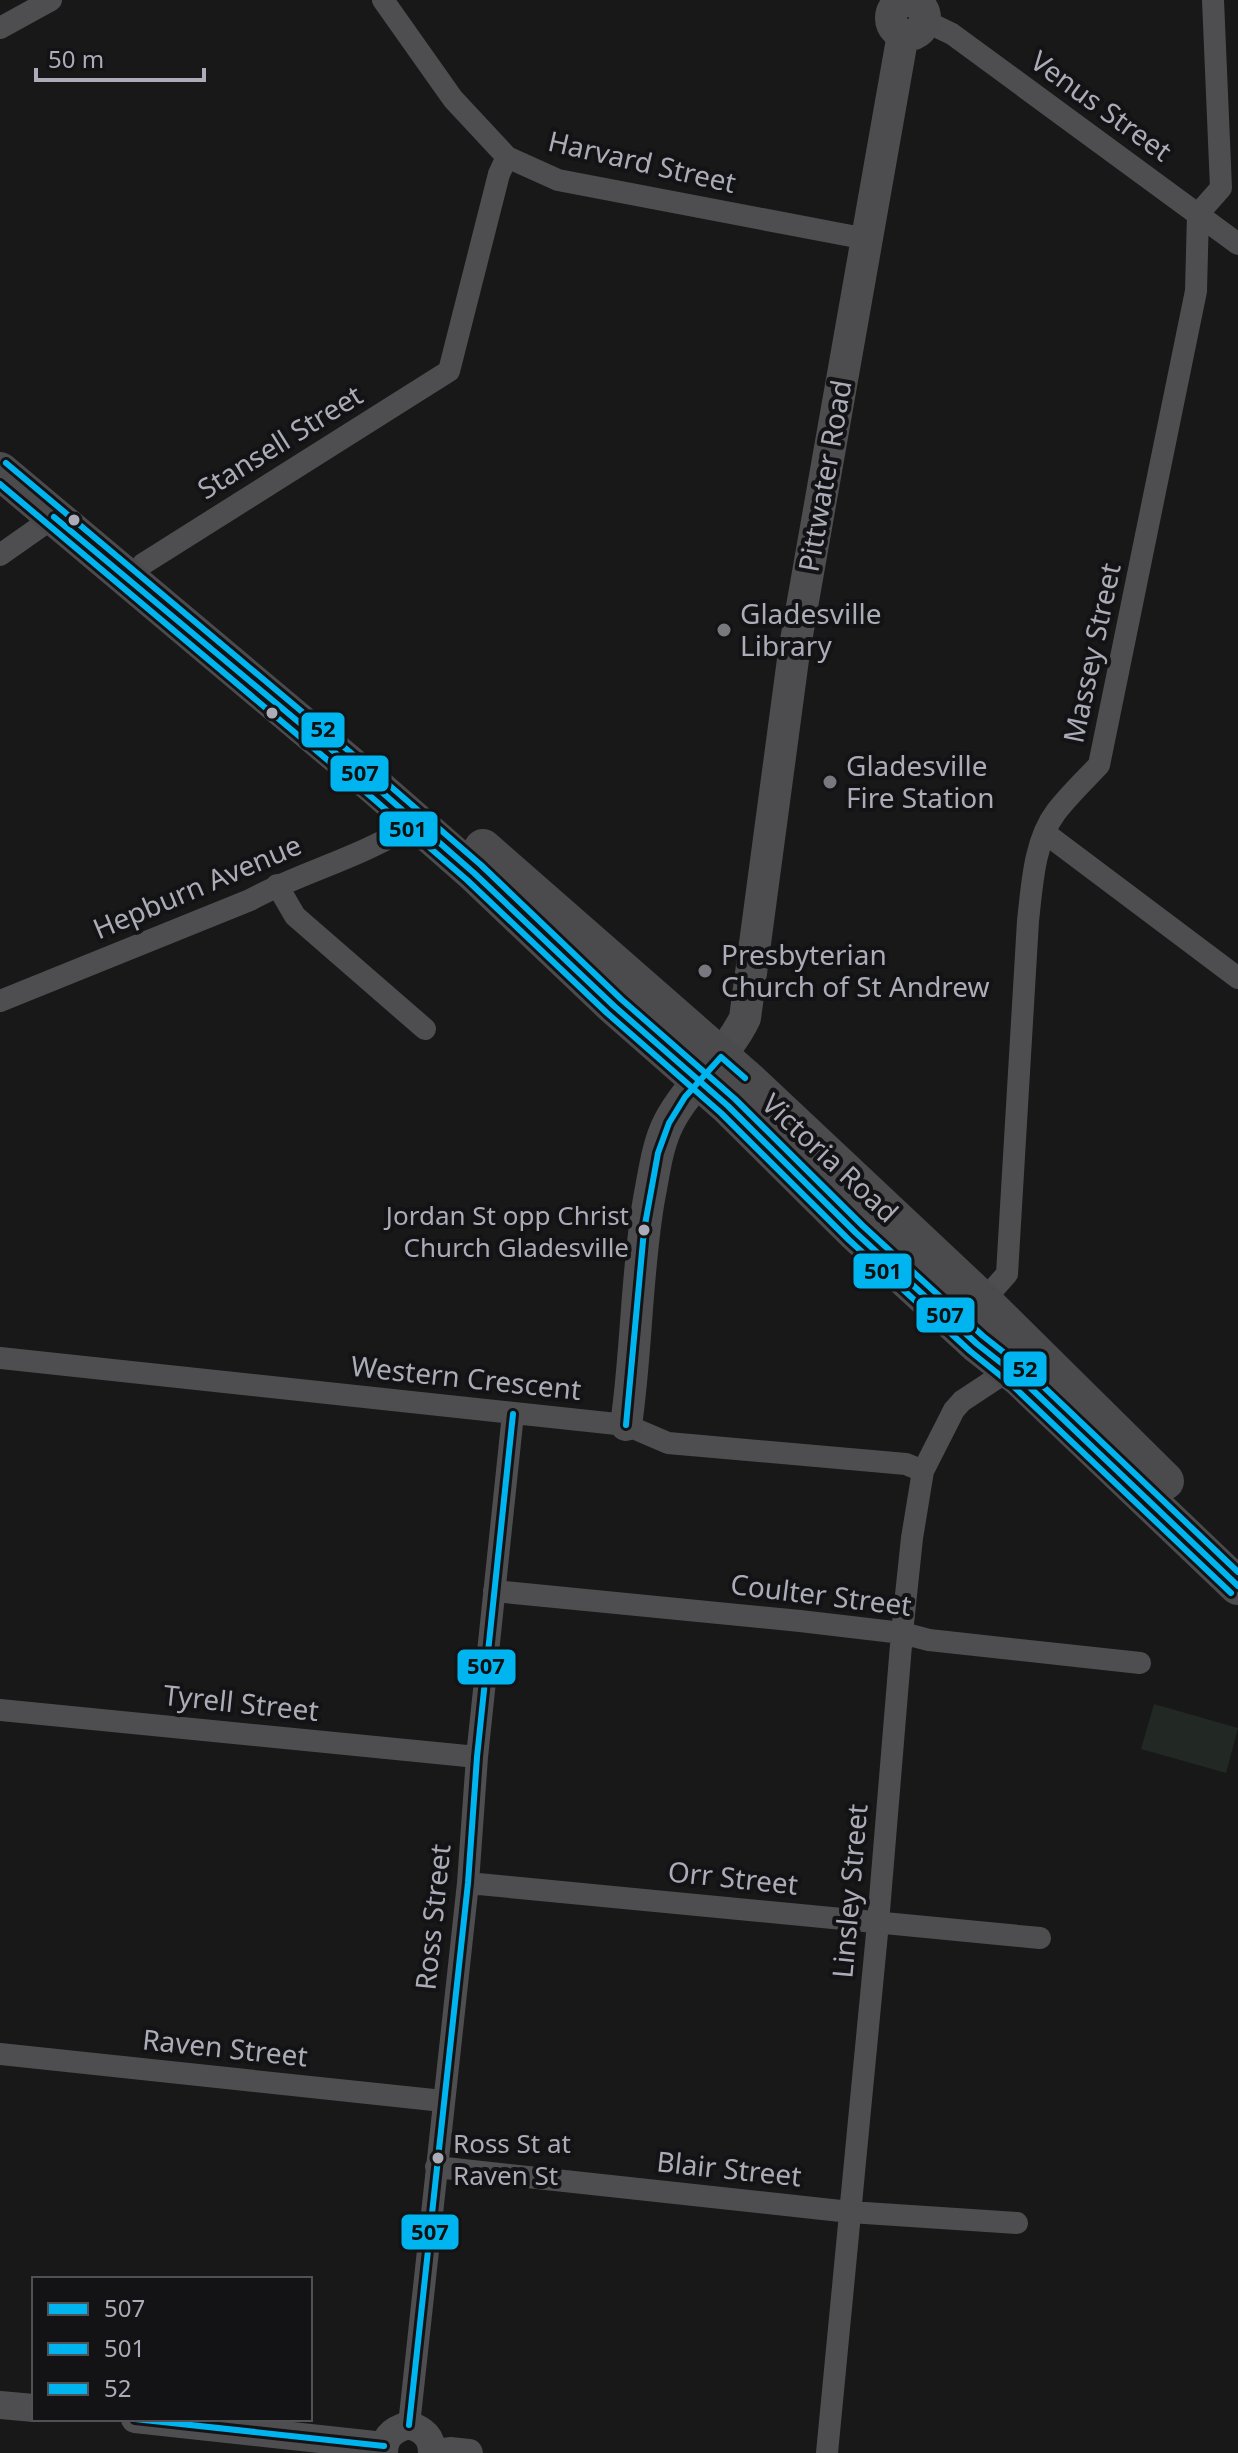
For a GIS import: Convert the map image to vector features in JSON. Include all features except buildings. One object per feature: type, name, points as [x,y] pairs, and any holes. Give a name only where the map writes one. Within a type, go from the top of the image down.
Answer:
[{"type":"highway","name":"Victoria Road","points":[[0,443],[426,799],[711,1068],[983,1301],[1238,1553]]},
{"type":"highway","name":"Victoria Road","points":[[0,471],[474,873],[614,1006],[711,1068],[856,1233],[1009,1370],[1238,1586]]},
{"type":"main road","name":"Pittwater Road","points":[[626,1425],[644,1230],[658,1153],[669,1123],[737,1036],[745,1018],[794,652],[867,239],[913,14]]},
{"type":"street","name":"Harvard Street","points":[[383,0],[453,99],[507,157],[558,180],[867,239]]},
{"type":"street","points":[[1198,214],[1229,188],[1213,0]]},
{"type":"street","points":[[0,28],[37,3]]},
{"type":"street","name":"Venus Street","points":[[913,14],[952,34],[1238,244]]},
{"type":"street","name":"Stansell Street","points":[[143,564],[449,371],[499,174],[507,157]]},
{"type":"street","name":"Massey Street","points":[[983,1301],[1007,1274],[1028,921],[1034,872],[1045,833],[1055,813],[1099,765],[1196,291],[1198,214]]},
{"type":"street","points":[[0,555],[54,517]]},
{"type":"street","name":"Hepburn Avenue","points":[[0,1001],[250,900],[277,885],[392,838],[415,822]]},
{"type":"street","points":[[1045,833],[1238,978]]},
{"type":"street","points":[[277,885],[295,916],[425,1029]]},
{"type":"street","name":"Western Crescent","points":[[0,1358],[626,1425],[668,1443],[906,1464],[923,1471]]},
{"type":"street","name":"Linsley Street","points":[[827,2453],[878,1923],[902,1633],[923,1471],[954,1410],[962,1401],[1009,1370]]},
{"type":"street","name":"Ross Street","points":[[409,2425],[468,1883],[477,1757],[513,1414]]},
{"type":"street","name":"Coulter Street","points":[[494,1591],[902,1633],[929,1640],[1140,1663]]},
{"type":"street","name":"Tyrell Street","points":[[0,1710],[477,1757]]},
{"type":"street","name":"Orr Street","points":[[468,1883],[1040,1938]]},
{"type":"street","name":"Raven Street","points":[[0,2054],[443,2101]]},
{"type":"street","name":"Blair Street","points":[[436,2167],[850,2212],[1017,2223]]},
{"type":"street","points":[[0,2405],[32,2408]]},
{"type":"street","points":[[152,2421],[384,2449],[390,2434],[409,2425],[425,2433],[434,2453],[469,2453]]},
{"type":"shaded area","points":[[1154,1704],[1238,1728],[1226,1773],[1141,1749]]},
{"type":"transit line","name":"52","points":[[6,463],[481,865],[621,999],[735,1099],[863,1226],[983,1336],[1026,1370],[1238,1572]]},
{"type":"transit line","name":"501","points":[[0,484],[467,880],[607,1013],[721,1113],[849,1240],[970,1351],[1012,1385],[1231,1593]]},
{"type":"transit line","name":"507","points":[[54,517],[474,873],[614,1006],[728,1106],[856,1233],[977,1344],[1019,1377],[1238,1586]]},
{"type":"transit line","name":"507","points":[[626,1425],[644,1230],[658,1153],[669,1123],[685,1097],[721,1057],[745,1078]]},
{"type":"transit line","name":"507","points":[[409,2425],[468,1883],[477,1757],[513,1414]]},
{"type":"transit line","name":"507","points":[[153,2421],[384,2446]]},
{"type":"place","name":"Gladesville Library","points":[[724,630]]},
{"type":"place","name":"Gladesville Fire Station","points":[[830,782]]},
{"type":"place","name":"Presbyterian Church of St Andrew","points":[[705,971]]},
{"type":"place","name":"Jordan St opp Christ Church Gladesville","points":[[644,1230]]},
{"type":"place","name":"Ross St at Raven St","points":[[438,2158]]}]
